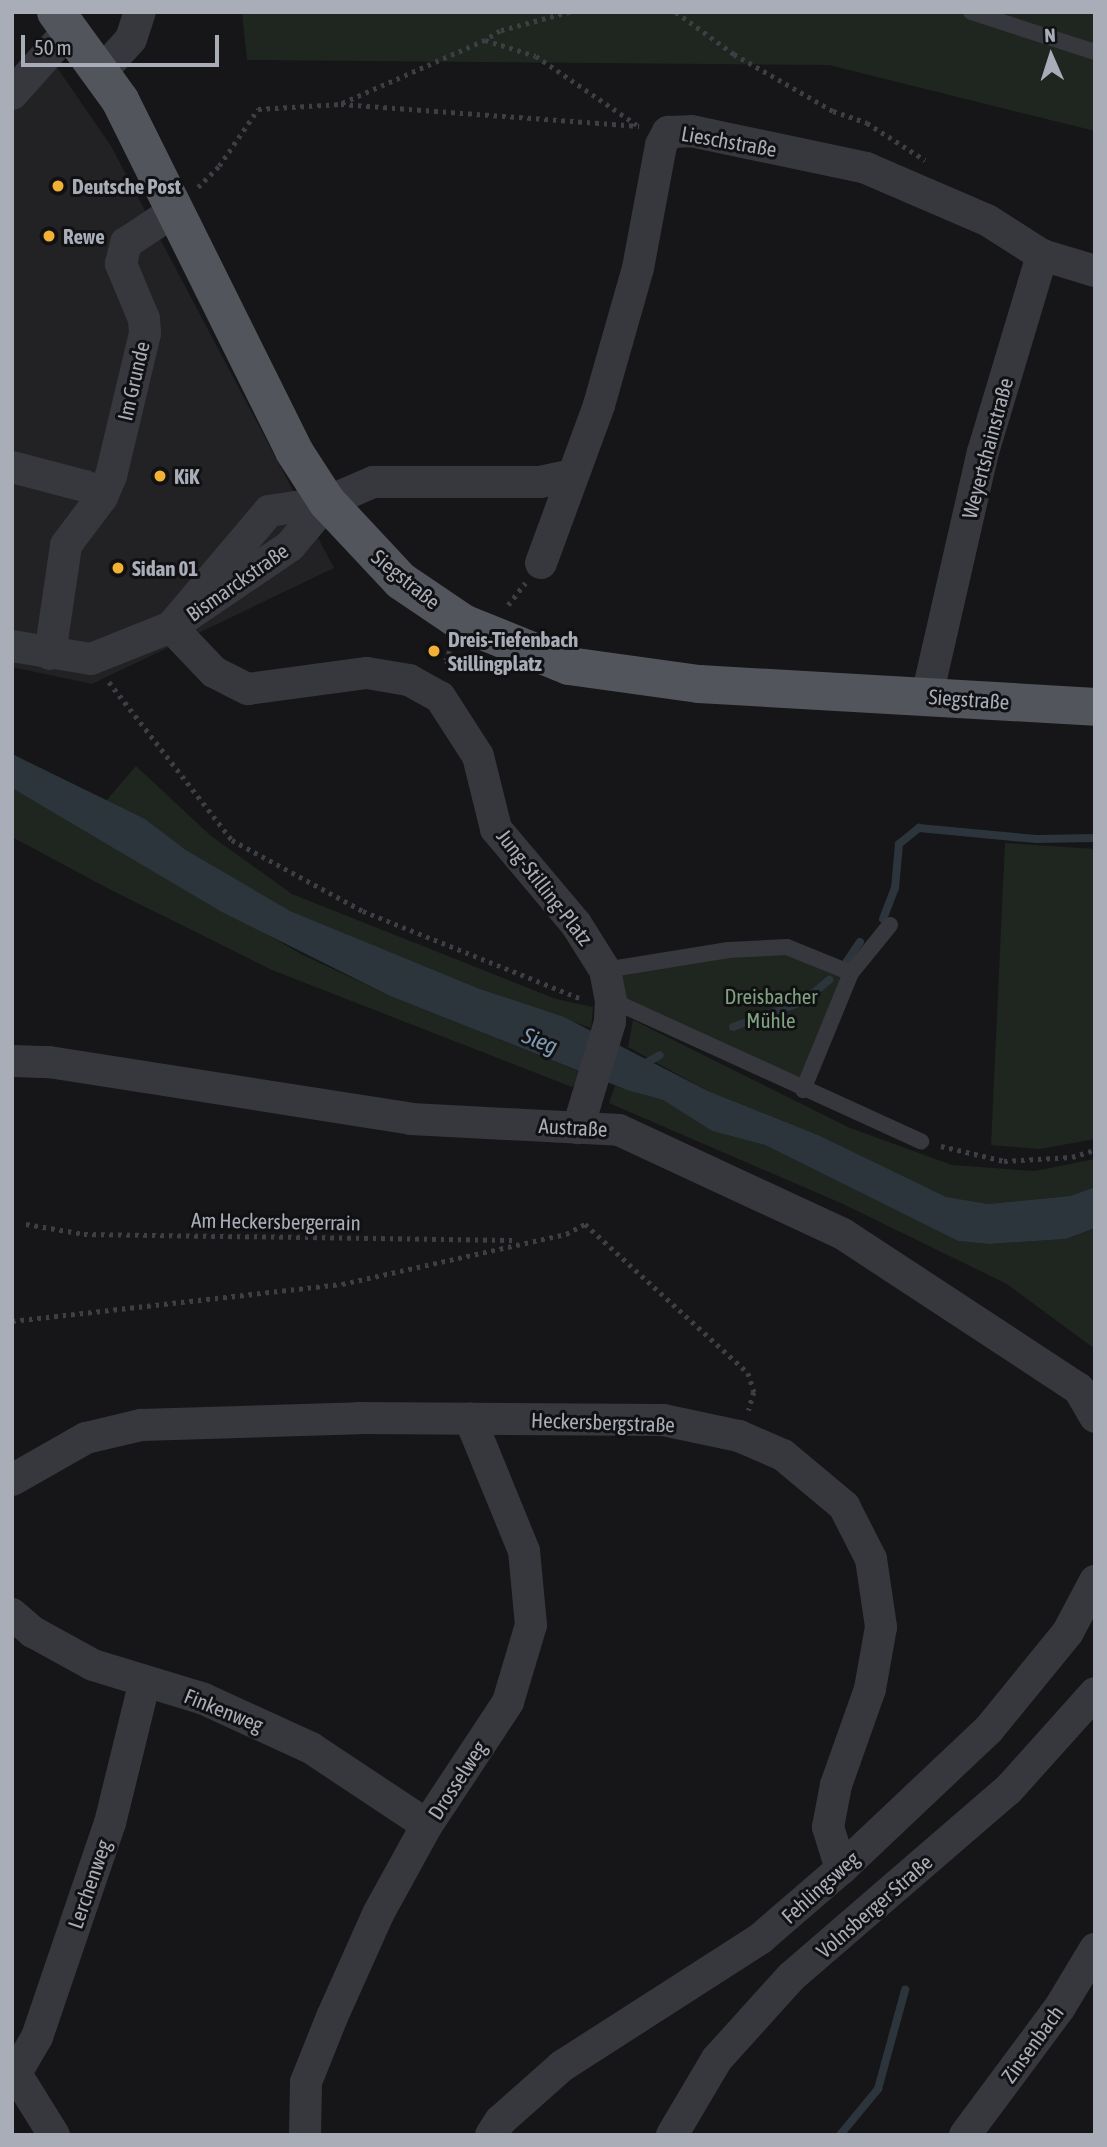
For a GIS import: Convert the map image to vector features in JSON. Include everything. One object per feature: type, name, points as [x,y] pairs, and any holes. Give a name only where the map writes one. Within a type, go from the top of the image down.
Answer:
[{"type":"main road","name":"Siegstraße","points":[[63,20],[102,71],[176,210],[294,451],[327,502],[401,581],[463,623],[509,645],[569,666],[699,684],[1095,707]]},
{"type":"street","points":[[102,71],[131,39],[140,12]]},
{"type":"street","points":[[12,94],[63,20]]},
{"type":"street","name":"Lieschstraße","points":[[541,563],[569,476],[599,405],[638,268],[661,145],[653,129],[691,131],[866,168],[987,220],[1042,255]]},
{"type":"street","name":"Im Grunde","points":[[50,654],[66,545],[82,519],[102,497],[145,333],[144,319],[121,264],[126,243],[176,210]]},
{"type":"street","points":[[1042,255],[1095,271]]},
{"type":"street","name":"Weyertshainstraße","points":[[927,696],[983,452],[1042,255]]},
{"type":"street","points":[[12,467],[85,486],[102,497]]},
{"type":"street","points":[[327,502],[373,482],[540,482],[569,476]]},
{"type":"street","name":"Bismarckstraße","points":[[12,646],[91,659],[171,627],[269,510],[327,502]]},
{"type":"street","name":"Jung-Stilling-Platz","points":[[171,627],[214,672],[248,689],[366,673],[409,680],[440,697],[478,756],[496,829],[576,925],[609,997]]},
{"type":"street","points":[[578,1128],[593,1090],[609,997]]},
{"type":"street","name":"Austraße","points":[[12,1061],[49,1062],[411,1119],[618,1130],[844,1234],[1079,1389],[1095,1417]]},
{"type":"street","name":"Heckersbergstraße","points":[[12,1480],[86,1438],[141,1425],[470,1419],[663,1420],[739,1436],[783,1455],[844,1506],[871,1559],[880,1627],[870,1689],[835,1785],[828,1827],[841,1870]]},
{"type":"street","name":"Drosselweg","points":[[305,2135],[306,2082],[378,1914],[427,1825],[508,1702],[531,1625],[524,1551],[470,1419]]},
{"type":"street","name":"Fehlingsweg","points":[[491,2135],[500,2121],[562,2066],[761,1938],[841,1870],[989,1729],[1068,1632],[1095,1581]]},
{"type":"street","name":"Finkenweg","points":[[12,1614],[33,1632],[93,1665],[204,1699],[311,1748],[427,1825]]},
{"type":"street","name":"Lerchenweg","points":[[14,2077],[37,2037],[110,1823],[145,1681]]},
{"type":"street","name":"Volnsberger Straße","points":[[672,2135],[717,2059],[791,1978],[1008,1790],[1095,1693]]},
{"type":"street","name":"Zinsenbach","points":[[965,2135],[1060,2007],[1095,1949]]},
{"type":"street","points":[[14,2077],[54,2135]]},
{"type":"lane","points":[[971,12],[1095,52]]},
{"type":"lane","points":[[803,1090],[851,973],[890,925]]},
{"type":"lane","points":[[609,997],[728,950],[788,947],[851,973]]},
{"type":"lane","points":[[609,997],[803,1090],[921,1142]]},
{"type":"path","points":[[341,104],[500,31],[569,12]]},
{"type":"path","points":[[676,12],[734,54],[832,111],[867,123],[935,168]]},
{"type":"path","points":[[485,40],[536,56],[653,129]]},
{"type":"path","points":[[176,210],[219,166],[258,109],[341,104],[653,129]]},
{"type":"path","points":[[509,645],[523,611],[507,604],[541,563]]},
{"type":"path","points":[[91,659],[232,840],[375,916],[573,999],[609,997]]},
{"type":"path","points":[[921,1142],[1004,1161],[1072,1157],[1095,1150]]},
{"type":"path","name":"Am Heckersbergerrain","points":[[26,1224],[84,1234],[527,1241]]},
{"type":"path","points":[[12,1321],[342,1284],[566,1234],[585,1224],[748,1373],[754,1392]]},
{"type":"shaded area","points":[[43,47],[111,146],[334,568],[92,684],[12,667],[12,83]]},
{"type":"green space","points":[[242,12],[1095,12],[1095,131],[829,65],[247,60]]},
{"type":"green space","points":[[136,766],[211,836],[292,894],[556,999],[593,1007],[591,1028],[480,989],[287,910],[186,850],[145,819],[106,801]]},
{"type":"green space","points":[[12,788],[301,954],[390,996],[578,1071],[577,1082],[572,1087],[272,970],[111,890],[12,837]]},
{"type":"green space","points":[[1005,843],[1095,849],[1095,1139],[1040,1149],[991,1145]]},
{"type":"green space","name":"Dreisbacher Mühle","points":[[787,947],[851,973],[803,1090],[611,1000],[605,970]]},
{"type":"green space","points":[[633,1020],[850,1128],[952,1165],[1035,1171],[1095,1159],[1095,1187],[1070,1196],[988,1204],[946,1198],[818,1135],[708,1091],[628,1047]]},
{"type":"green space","points":[[615,1086],[663,1100],[712,1131],[765,1145],[958,1241],[989,1244],[1066,1239],[1095,1228],[1095,1349],[1007,1284],[843,1204],[609,1103]]},
{"type":"water","name":"Sieg","points":[[12,754],[145,819],[186,850],[290,911],[480,989],[564,1017],[708,1091],[818,1135],[946,1197],[988,1204],[1070,1196],[1095,1187],[1095,1228],[1066,1239],[989,1244],[958,1241],[765,1145],[712,1131],[663,1100],[627,1090],[390,996],[222,912],[12,788]]},
{"type":"waterway","points":[[883,919],[895,888],[899,844],[919,828],[1036,839],[1095,838]]},
{"type":"waterway","points":[[847,961],[860,942]]},
{"type":"waterway","points":[[733,1027],[804,1001],[829,980]]},
{"type":"waterway","points":[[644,1064],[660,1055]]},
{"type":"waterway","name":"Zinsenbach","points":[[840,2135],[878,2089],[905,1990]]},
{"type":"place","name":"Deutsche Post","points":[[58,186]]},
{"type":"place","name":"Rewe","points":[[49,236]]},
{"type":"place","name":"KiK","points":[[160,476]]},
{"type":"place","name":"Sidan 01","points":[[118,568]]},
{"type":"place","name":"Dreis-Tiefenbach Stillingplatz","points":[[434,651]]}]
